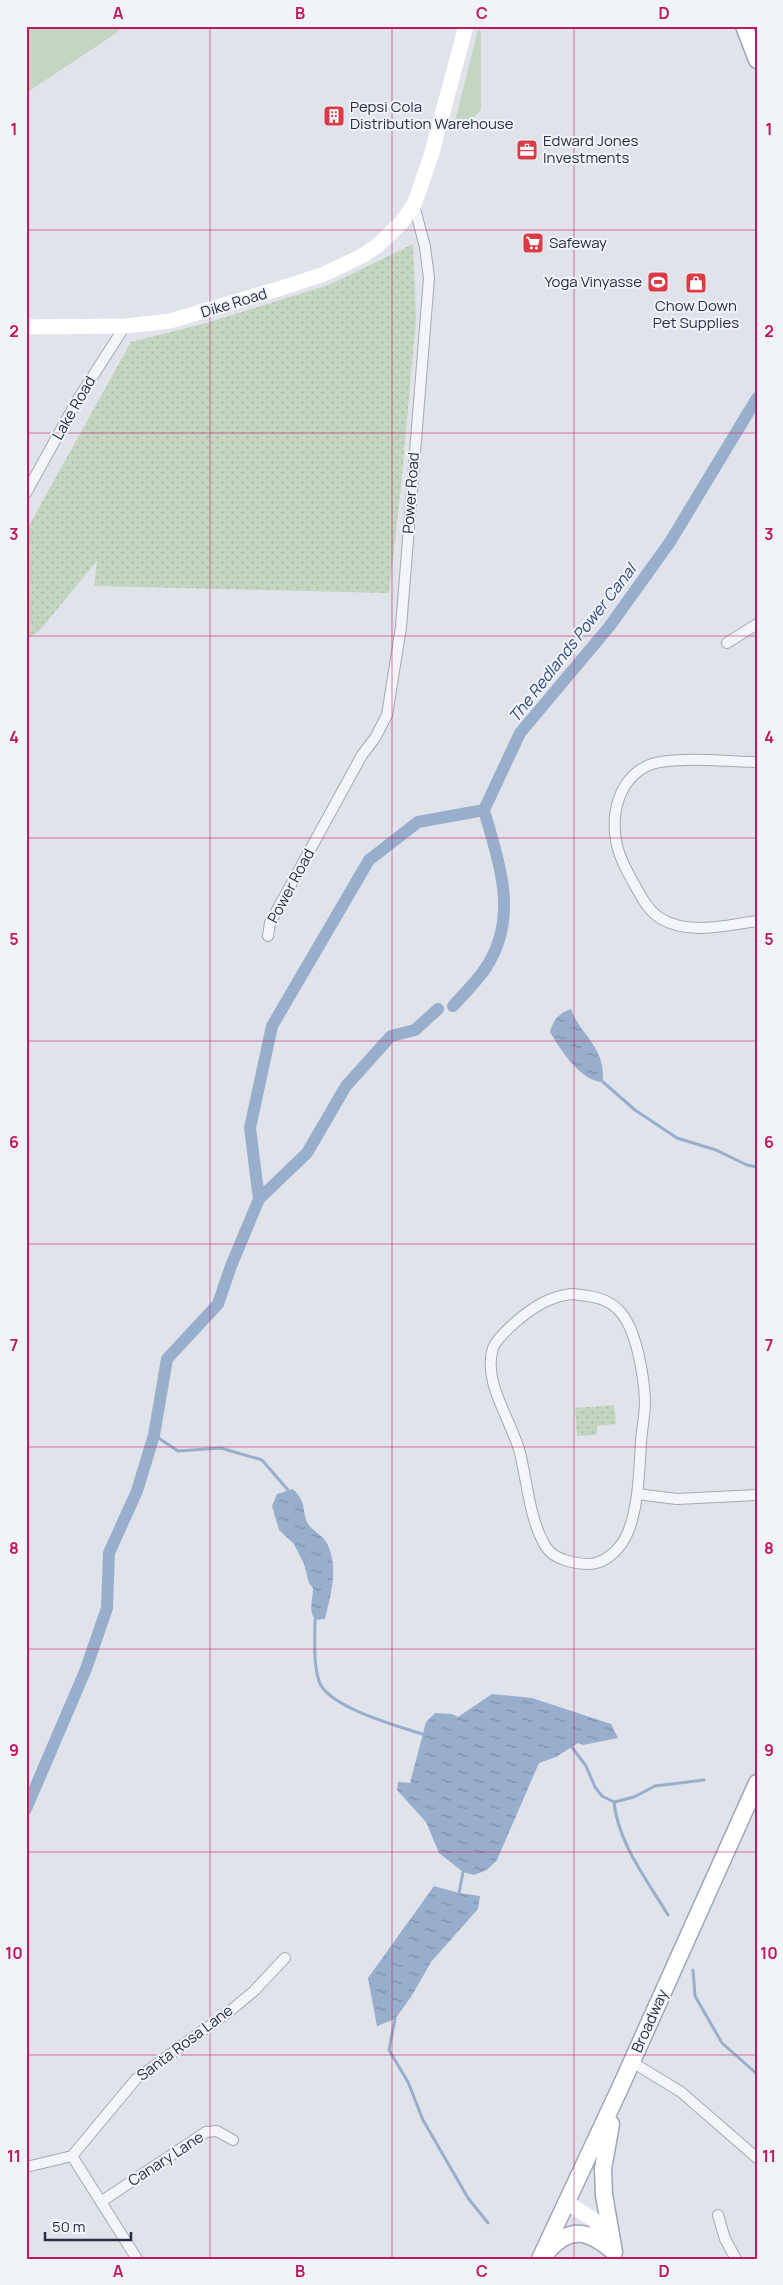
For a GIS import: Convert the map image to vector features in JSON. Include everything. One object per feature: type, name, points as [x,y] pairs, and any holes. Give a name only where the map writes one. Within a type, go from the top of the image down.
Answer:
[{"type":"main road","points":[[744,26],[757,60]]},
{"type":"main road","name":"Broadway","points":[[541,2259],[757,1783]]},
{"type":"main road","points":[[616,2255],[604,2195],[602,2168],[620,2088]]},
{"type":"main road","points":[[541,2259],[562,2238],[577,2233],[593,2236],[616,2255]]},
{"type":"street","points":[[414,205],[431,156],[466,26]]},
{"type":"street","name":"Dike Road","points":[[26,327],[125,326],[170,321],[288,286],[345,265],[377,246],[401,223],[414,205]]},
{"type":"street","name":"Power Road","points":[[268,936],[270,924],[362,755],[375,738],[387,715],[401,621],[429,278],[425,247],[414,205]]},
{"type":"street","name":"Lake Road","points":[[26,493],[78,399],[125,326]]},
{"type":"street","points":[[727,643],[757,624]]},
{"type":"street","points":[[757,762],[670,761],[649,765],[631,776],[621,790],[616,810],[616,841],[630,878],[647,906],[660,918],[679,926],[700,929],[757,921]]},
{"type":"street","points":[[571,1294],[598,1297],[610,1303],[622,1314],[636,1339],[645,1400],[637,1494],[628,1532],[616,1552],[600,1562],[591,1564],[570,1563],[547,1549],[538,1528],[519,1450],[495,1386],[491,1367],[494,1347],[510,1326],[543,1301],[571,1294]]},
{"type":"street","points":[[637,1494],[676,1499],[757,1496]]},
{"type":"street","name":"Santa Rosa Lane","points":[[72,2156],[136,2079],[230,2010],[254,1990],[284,1958]]},
{"type":"street","points":[[632,2062],[682,2092],[757,2158]]},
{"type":"street","name":"Canary Lane","points":[[102,2201],[206,2132],[217,2131],[233,2140]]},
{"type":"street","points":[[26,2167],[72,2156],[137,2259]]},
{"type":"street","points":[[566,2202],[594,2220],[616,2255]]},
{"type":"street","points":[[718,2215],[725,2239],[736,2259]]},
{"type":"green space","points":[[26,26],[123,26],[115,34],[26,93]]},
{"type":"green space","points":[[478,30],[481,31],[481,109],[470,120],[455,121]]},
{"type":"green space","points":[[413,244],[416,319],[401,487],[389,593],[94,586],[97,561],[40,630],[26,640],[26,531],[131,342],[210,322],[331,284]]},
{"type":"green space","points":[[614,1405],[616,1424],[597,1426],[597,1435],[577,1436],[575,1408]]},
{"type":"water","points":[[571,1009],[597,1050],[603,1069],[603,1082],[595,1081],[579,1071],[559,1047],[550,1032],[557,1017]]},
{"type":"water","points":[[293,1489],[301,1499],[308,1524],[325,1540],[330,1549],[333,1579],[325,1619],[315,1620],[313,1616],[311,1608],[313,1588],[309,1583],[304,1564],[294,1544],[279,1530],[272,1506],[277,1494]]},
{"type":"water","points":[[492,1694],[532,1698],[611,1724],[618,1738],[583,1745],[578,1743],[556,1757],[539,1763],[497,1860],[487,1870],[474,1875],[463,1872],[439,1853],[426,1822],[397,1790],[398,1782],[410,1783],[426,1722],[435,1713],[452,1714],[458,1717]]},
{"type":"water","points":[[434,1886],[459,1893],[480,1896],[478,1909],[431,1962],[411,1997],[395,2019],[377,2026],[368,1978]]},
{"type":"waterway","name":"The Redlands Power Canal","points":[[453,1006],[485,969],[496,949],[502,930],[503,890],[500,870],[484,810],[520,733],[609,627],[670,542],[757,398]]},
{"type":"waterway","name":"The Redlands Power Canal","points":[[26,1809],[86,1669],[107,1608],[109,1553],[137,1491],[154,1435],[167,1359],[218,1304],[231,1266],[259,1199],[250,1128],[272,1026],[369,860],[418,822],[484,810]]},
{"type":"waterway","name":"The Redlands Power Canal","points":[[259,1199],[307,1153],[346,1086],[391,1036],[415,1030],[438,1009]]},
{"type":"waterway","points":[[603,1082],[635,1110],[677,1138],[716,1150],[747,1165],[757,1167]]},
{"type":"waterway","points":[[154,1435],[178,1451],[221,1448],[262,1460],[288,1490]]},
{"type":"waterway","points":[[315,1620],[316,1667],[319,1681],[325,1690],[335,1699],[364,1714],[422,1734]]},
{"type":"waterway","points":[[571,1746],[586,1766],[595,1787],[602,1796],[614,1802],[634,1797],[655,1786],[704,1780]]},
{"type":"waterway","points":[[614,1802],[621,1832],[627,1847],[668,1915]]},
{"type":"waterway","points":[[459,1893],[463,1872]]},
{"type":"waterway","points":[[693,1970],[695,1996],[722,2043],[757,2074]]},
{"type":"waterway","points":[[395,2019],[389,2050],[408,2082],[423,2120],[468,2198],[488,2223]]},
{"type":"place","name":"Pepsi Cola Distribution Warehouse","points":[[334,116]]},
{"type":"place","name":"Edward Jones Investments","points":[[527,150]]},
{"type":"place","name":"Safeway","points":[[533,243]]},
{"type":"place","name":"Yoga Vinyasse","points":[[658,282]]},
{"type":"place","name":"Chow Down Pet Supplies","points":[[696,283]]}]
